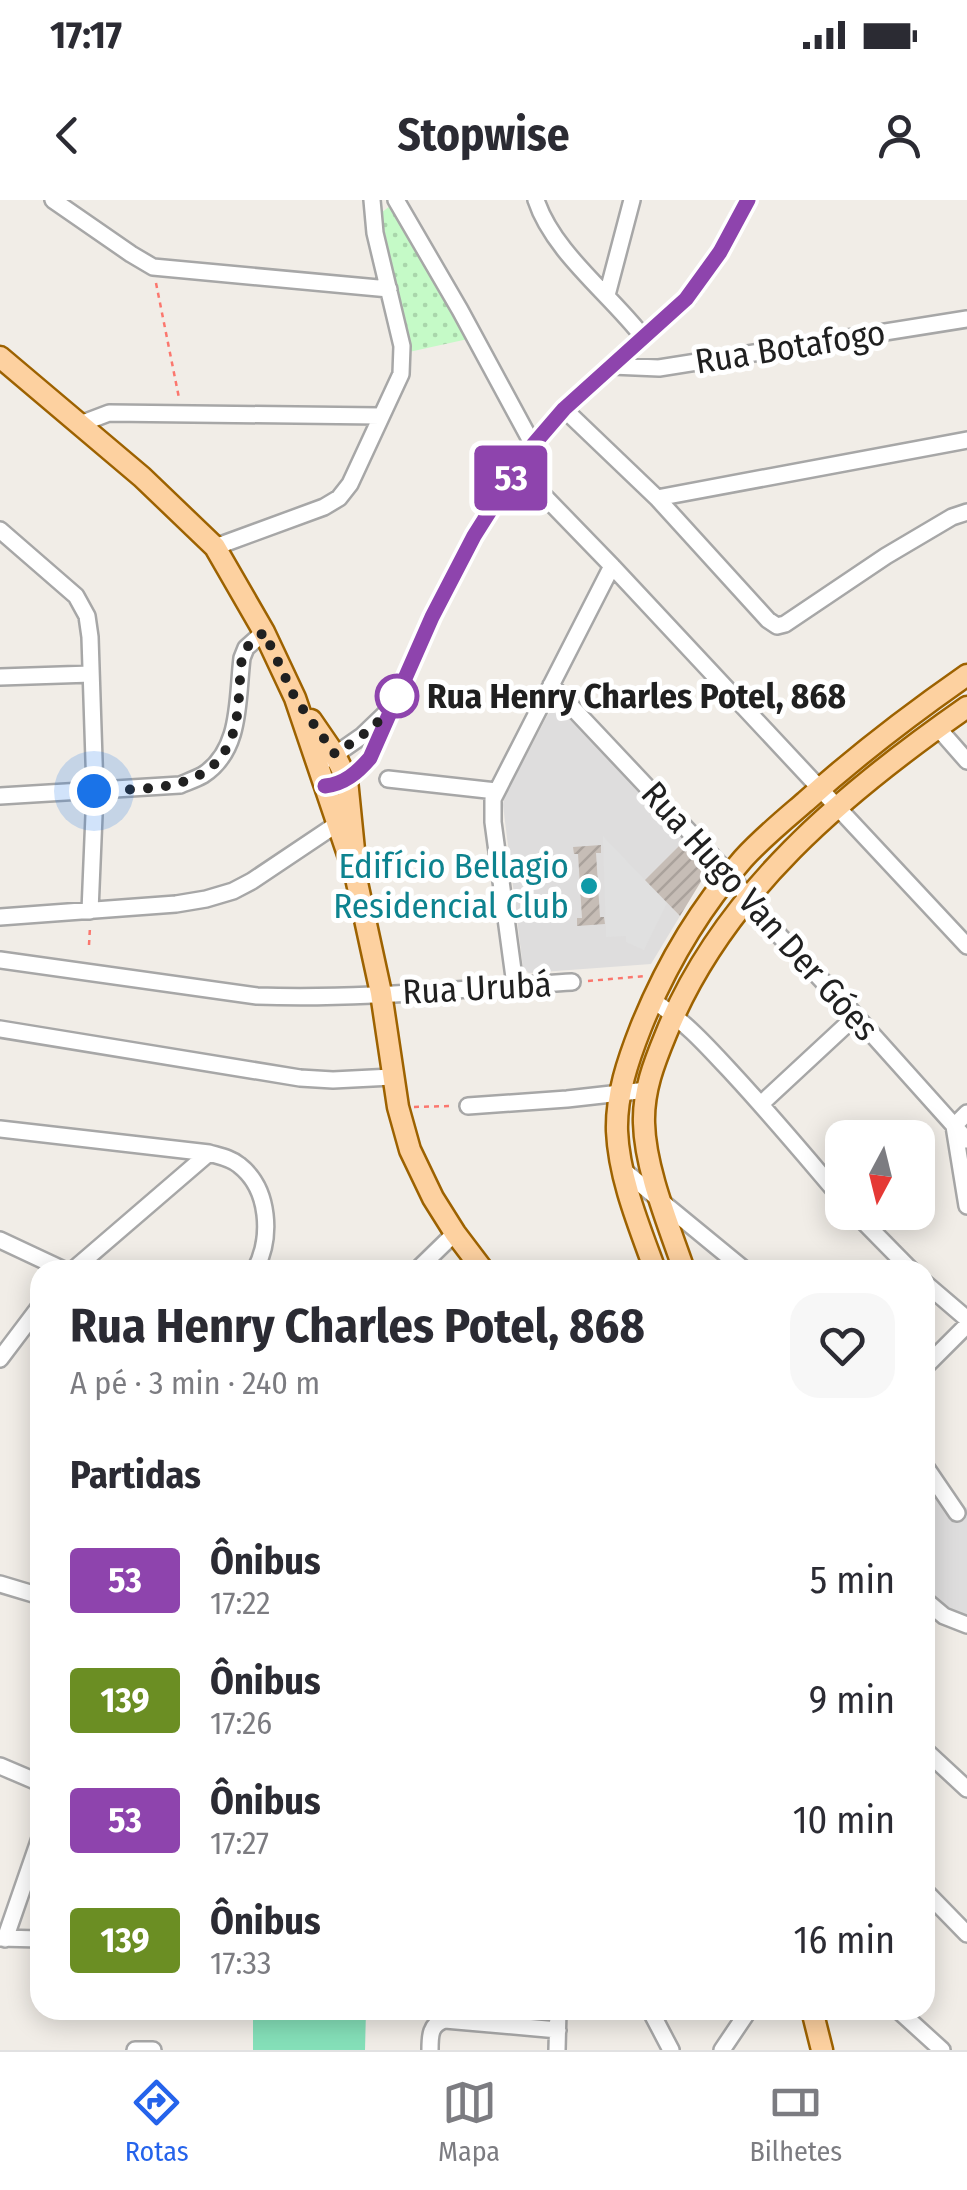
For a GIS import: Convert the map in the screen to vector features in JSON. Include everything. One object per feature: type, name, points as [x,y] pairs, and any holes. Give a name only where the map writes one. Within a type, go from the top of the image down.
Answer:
[{"type":"main road","points":[[0,356],[142,477],[215,547],[264,632],[295,698],[356,878]]},
{"type":"main road","points":[[652,1260],[622,1169],[617,1129],[620,1094],[630,1056],[662,977],[730,875],[758,844],[892,730],[967,674]]},
{"type":"main road","points":[[295,698],[335,754],[346,780],[356,878],[381,994],[392,1078],[410,1150],[455,1233],[475,1260]]},
{"type":"main road","points":[[681,1260],[661,1202],[644,1126],[653,1066],[674,1014],[719,934],[765,876],[838,808],[967,707]]},
{"type":"main road","points":[[814,2020],[822,2050]]},
{"type":"street","points":[[54,200],[153,267],[389,289]]},
{"type":"street","points":[[215,547],[339,498],[350,484],[402,374],[402,346],[372,200]]},
{"type":"street","points":[[396,200],[442,276],[533,445]]},
{"type":"street","points":[[536,200],[566,251],[643,337]]},
{"type":"street","points":[[608,295],[632,200]]},
{"type":"street","points":[[392,708],[335,754],[322,780],[346,780],[370,758],[392,708],[432,617],[474,536],[533,445],[564,409],[686,299],[702,280],[748,200]]},
{"type":"street","name":"Rua Botafogo","points":[[612,366],[660,368],[967,320]]},
{"type":"street","points":[[564,409],[658,498],[773,624],[782,626],[886,556],[967,512]]},
{"type":"street","points":[[80,424],[109,413],[380,416]]},
{"type":"street","points":[[658,498],[967,440]]},
{"type":"street","points":[[517,468],[967,946]]},
{"type":"street","points":[[0,530],[82,604],[89,627],[94,791],[90,911]]},
{"type":"street","points":[[515,986],[492,810],[496,791],[612,566]]},
{"type":"street","points":[[0,796],[180,785],[203,775],[228,745],[236,724],[242,658],[246,648],[264,632]]},
{"type":"street","points":[[0,677],[90,674]]},
{"type":"street","name":"Rua Hugo Van Der Góes","points":[[551,685],[730,875],[800,959],[967,1140]]},
{"type":"street","points":[[938,728],[967,761]]},
{"type":"street","points":[[388,778],[496,791]]},
{"type":"street","points":[[0,917],[206,899],[233,891],[274,868],[337,824]]},
{"type":"street","name":"Rua Urubá","points":[[0,960],[257,996],[381,994],[572,982]]},
{"type":"street","points":[[652,1000],[674,1014],[761,1104],[825,1179]]},
{"type":"street","points":[[761,1104],[854,1014]]},
{"type":"street","points":[[0,1028],[300,1078],[392,1078]]},
{"type":"street","points":[[468,1106],[647,1090]]},
{"type":"street","points":[[967,1114],[954,1126],[967,1206]]},
{"type":"street","points":[[0,1129],[226,1157],[239,1165],[263,1203],[265,1240],[261,1260]]},
{"type":"street","points":[[84,1260],[209,1152]]},
{"type":"street","points":[[622,1169],[733,1260]]},
{"type":"street","points":[[872,1230],[901,1260]]},
{"type":"street","points":[[428,1260],[455,1233]]},
{"type":"street","points":[[0,1240],[43,1260]]},
{"type":"street","points":[[935,1292],[967,1322],[935,1356]]},
{"type":"street","points":[[0,1358],[30,1319]]},
{"type":"street","points":[[935,1481],[957,1513]]},
{"type":"street","points":[[0,1584],[30,1593]]},
{"type":"street","points":[[935,1608],[967,1625]]},
{"type":"street","points":[[935,1759],[967,1789]]},
{"type":"street","points":[[0,1766],[30,1779]]},
{"type":"street","points":[[30,1865],[2,1939],[30,1939]]},
{"type":"street","points":[[935,1901],[967,1934]]},
{"type":"street","points":[[430,2042],[437,2022],[445,2020],[558,2030]]},
{"type":"street","points":[[557,2050],[558,2020]]},
{"type":"street","points":[[655,2020],[671,2050]]},
{"type":"street","points":[[722,2050],[742,2020]]},
{"type":"street","points":[[909,2020],[942,2050]]},
{"type":"street","points":[[135,2050],[153,2050]]},
{"type":"path","points":[[153,267],[182,415]]},
{"type":"path","points":[[89,946],[90,911]]},
{"type":"path","points":[[572,982],[662,977]]},
{"type":"path","points":[[398,1108],[468,1106]]},
{"type":"shaded area","points":[[561,711],[579,728],[685,840],[646,880],[680,916],[651,964],[529,973],[523,968],[503,805],[548,714]]},
{"type":"shaded area","points":[[603,836],[667,903],[644,950],[626,942],[626,936],[606,937]]},
{"type":"shaded area","points":[[936,1488],[954,1518],[967,1507],[967,1628],[935,1614]]},
{"type":"green space","points":[[390,206],[403,222],[468,339],[409,352],[381,213]]},
{"type":"green space","points":[[253,2020],[366,2020],[365,2050],[253,2050]]},
{"type":"building","points":[[685,840],[708,870],[680,916],[645,880]]},
{"type":"building","name":"Edifício Bellagio Residencial Club","points":[[601,845],[601,853],[596,853],[600,917],[604,917],[605,924],[577,926],[577,918],[582,918],[578,854],[574,854],[573,847]]},
{"type":"bus line","name":"53","points":[[325,786],[346,780],[370,758],[432,617],[474,536],[533,445],[564,409],[686,299],[720,252],[748,200]]},
{"type":"place","name":"Rua Henry Charles Potel, 868","points":[[397,696]]},
{"type":"place","name":"Edifício Bellagio Residencial Club","points":[[589,886]]},
{"type":"route","points":[[94,791],[180,785],[203,775],[228,745],[236,724],[242,658],[246,648],[264,632],[295,698],[335,754],[372,728],[392,708],[397,696]]}]
